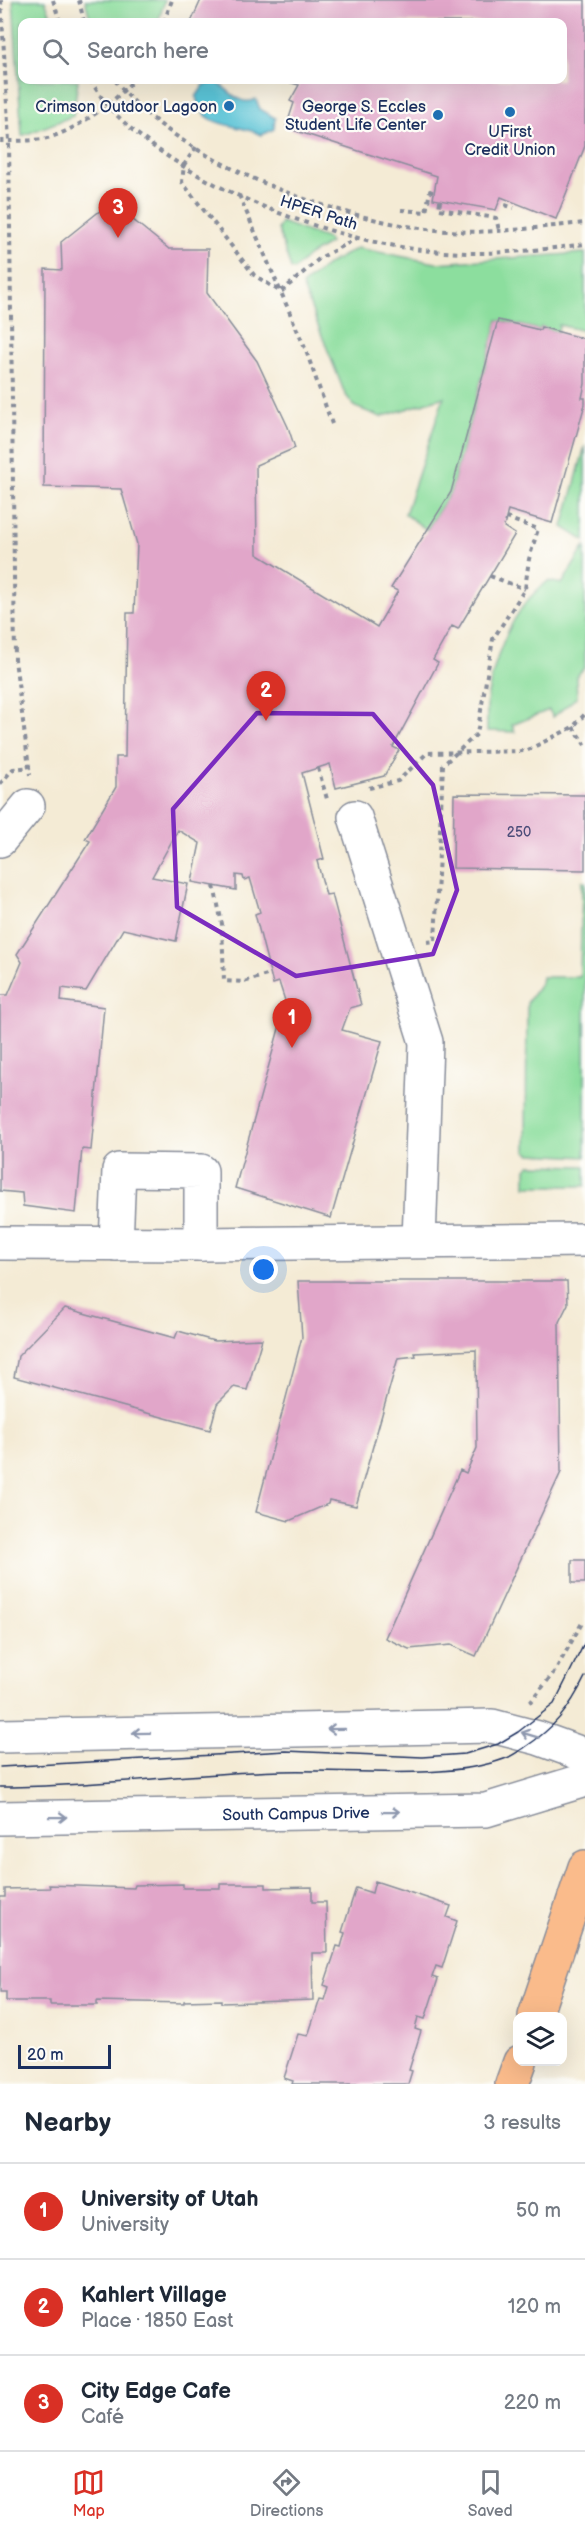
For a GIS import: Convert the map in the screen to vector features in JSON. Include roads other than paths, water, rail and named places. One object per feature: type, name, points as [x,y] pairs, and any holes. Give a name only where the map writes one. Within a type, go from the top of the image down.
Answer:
[{"type":"main road","points":[[536,2012],[585,1867]]},
{"type":"main road","points":[[512,2084],[518,2066]]},
{"type":"street","points":[[353,800],[395,946],[426,1042],[419,1241]]},
{"type":"street","points":[[0,840],[28,806]]},
{"type":"street","points":[[116,1244],[119,1170],[201,1171],[201,1244]]},
{"type":"street","points":[[0,1243],[201,1244],[585,1240]]},
{"type":"street","points":[[0,1736],[492,1726],[538,1738],[585,1755]]},
{"type":"street","name":"South Campus Drive","points":[[0,1818],[486,1810],[585,1780]]},
{"type":"water","name":"Crimson Outdoor Lagoon","points":[[219,84],[240,99],[250,101],[256,99],[260,109],[275,118],[274,129],[262,135],[214,121],[200,108],[196,97],[204,85]]},
{"type":"tram line","points":[[0,1767],[286,1751],[422,1757],[465,1754],[498,1744],[518,1732],[554,1704],[585,1642]]},
{"type":"tram line","points":[[0,1787],[70,1785],[247,1772],[425,1772],[480,1766],[509,1757],[544,1733],[567,1709],[585,1677]]},
{"type":"place","name":"Crimson Outdoor Lagoon","points":[[229,106]]},
{"type":"place","name":"UFirst Credit Union","points":[[510,112]]},
{"type":"place","name":"George S. Eccles Student Life Center","points":[[438,115]]},
{"type":"place","name":"City Edge Cafe","points":[[118,238]]},
{"type":"place","name":"Kahlert Village","points":[[266,721]]},
{"type":"place","name":"University of Utah","points":[[292,1048]]}]
